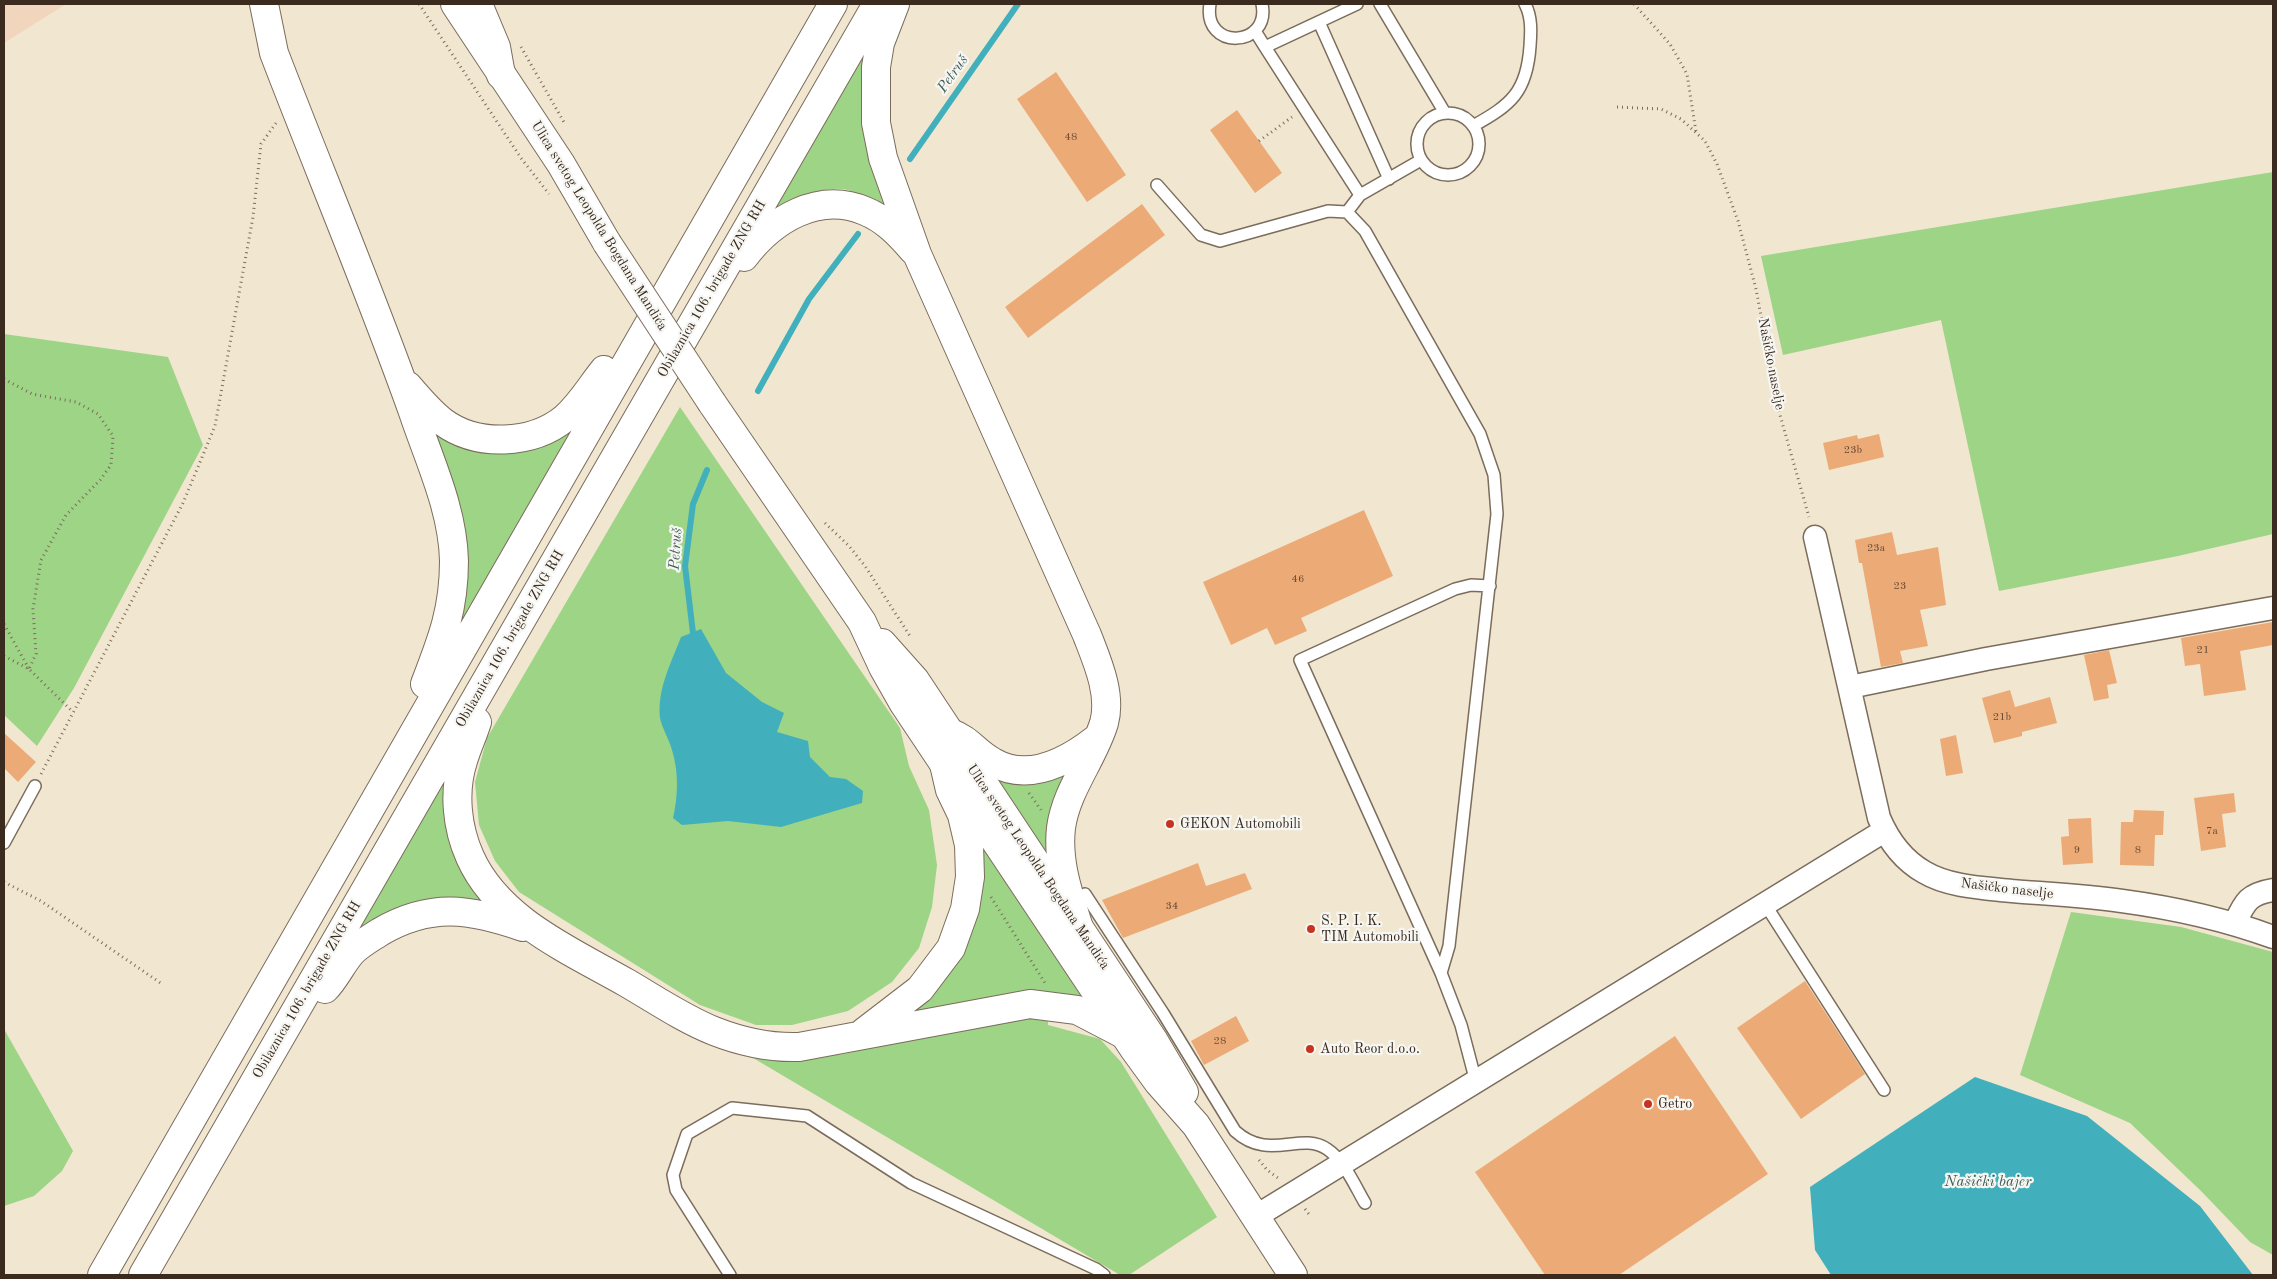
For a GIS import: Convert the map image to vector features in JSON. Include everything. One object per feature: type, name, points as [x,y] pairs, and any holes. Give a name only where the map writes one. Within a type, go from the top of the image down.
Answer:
[{"type":"main road","points":[[264,4],[274,54],[401,378],[444,501],[454,559],[453,590],[449,617],[441,645],[421,695],[409,742]]},
{"type":"main road","name":"Ulica svetog Leopolda Bogdana Mandića","points":[[455,4],[560,164],[607,243],[712,403],[862,622],[915,680],[1079,928],[1175,1074],[1188,1099],[1196,1125]]},
{"type":"main road","points":[[478,4],[496,47],[501,75]]},
{"type":"main road","points":[[102,1275],[833,4]]},
{"type":"main road","name":"Obilaznica 106. brigade ZNG RH","points":[[143,1275],[877,4]]},
{"type":"main road","points":[[895,4],[880,43],[874,95],[876,123],[883,158],[917,254],[1083,626],[1099,666],[1105,701],[1104,722],[1066,807],[1062,826],[1061,863],[1079,928]]},
{"type":"main road","points":[[708,296],[736,267],[757,240],[779,222],[805,209],[827,205],[864,210],[896,232],[917,254]]},
{"type":"main road","points":[[401,378],[428,409],[444,423],[466,434],[504,440],[525,437],[549,428],[565,418],[586,396],[614,358],[640,338]]},
{"type":"main road","name":"Ulica svetog Leopolda Bogdana Mandića","points":[[862,622],[883,667],[904,704],[1125,1035],[1158,1082],[1196,1125],[1293,1275]]},
{"type":"main road","points":[[484,683],[481,707],[462,762],[457,786],[462,837],[470,858],[484,880],[502,902],[537,932]]},
{"type":"main road","points":[[948,732],[964,738],[994,763],[1006,768],[1024,769],[1039,769],[1056,765],[1073,757],[1096,739]]},
{"type":"main road","points":[[859,1035],[920,989],[951,948],[965,909],[970,877],[968,845],[962,815],[950,790],[943,760]]},
{"type":"main road","points":[[290,1019],[305,1009],[331,983],[353,951],[390,926],[432,912],[478,912],[537,932],[681,1014],[714,1030],[748,1042],[776,1048],[822,1044],[859,1035],[1030,1004],[1077,1010],[1125,1035]]},
{"type":"street","name":"Našičko naselje","points":[[1814,537],[1850,687],[1878,818],[1892,843],[1910,862],[1924,872],[1939,878],[1991,889],[2123,901],[2235,923],[2273,937]]},
{"type":"street","points":[[1850,687],[1986,658],[2273,608]]},
{"type":"street","points":[[1255,1217],[1884,831]]},
{"type":"street","points":[[2235,923],[2244,904],[2254,895],[2273,890]]},
{"type":"lane","points":[[1210,4],[1208,13],[1211,22],[1222,35],[1240,38],[1256,31],[1263,15],[1262,4]]},
{"type":"lane","points":[[1265,47],[1357,4]]},
{"type":"lane","points":[[1380,4],[1445,113]]},
{"type":"lane","points":[[1473,126],[1501,110],[1522,87],[1529,61],[1531,28],[1525,4]]},
{"type":"lane","points":[[1319,22],[1389,179]]},
{"type":"lane","points":[[1256,31],[1360,195]]},
{"type":"lane","points":[[1445,113],[1465,118],[1473,126],[1479,145],[1472,163],[1465,170],[1446,175],[1427,168],[1421,160],[1417,140],[1420,130],[1431,119],[1445,113]]},
{"type":"lane","points":[[1347,212],[1360,195],[1421,160]]},
{"type":"lane","points":[[1158,185],[1201,235],[1220,241],[1328,211],[1347,212],[1365,231],[1480,434],[1494,475],[1497,514],[1449,946],[1441,973]]},
{"type":"lane","points":[[1476,1082],[1461,1025],[1441,973],[1300,660],[1455,589],[1471,586],[1490,586]]},
{"type":"lane","points":[[4,843],[35,786]]},
{"type":"lane","points":[[1084,894],[1173,1029],[1235,1131],[1246,1141],[1256,1145],[1271,1147],[1316,1144],[1332,1152],[1365,1203]]},
{"type":"lane","points":[[1765,904],[1884,1090]]},
{"type":"lane","points":[[730,1275],[676,1190],[673,1175],[687,1134],[732,1108],[807,1116],[911,1184],[1096,1269],[1104,1275]]},
{"type":"path","points":[[419,4],[522,158],[552,198]]},
{"type":"path","points":[[1634,4],[1670,44],[1687,74],[1696,132]]},
{"type":"path","name":"Našičko naselje","points":[[1617,107],[1661,110],[1681,118],[1705,141],[1717,164],[1738,221],[1756,289],[1778,408],[1814,537]]},
{"type":"path","points":[[1259,141],[1304,108]]},
{"type":"path","points":[[35,786],[183,503],[215,426],[253,217],[261,144],[274,129],[278,116]]},
{"type":"path","points":[[4,379],[32,394],[76,402],[98,414],[113,436],[110,465],[100,480],[66,515],[41,560],[33,609],[36,654],[29,669]]},
{"type":"path","points":[[823,521],[849,546],[865,566],[912,640]]},
{"type":"path","points":[[4,624],[29,669],[73,712]]},
{"type":"path","points":[[4,656],[29,669]]},
{"type":"path","points":[[1024,769],[1025,787],[1049,821],[1062,826]]},
{"type":"path","points":[[4,882],[41,901],[162,984]]},
{"type":"shaded area","points":[[4,4],[66,4],[4,43]]},
{"type":"green space","points":[[870,32],[886,208],[851,191],[832,189],[810,193],[773,211]]},
{"type":"green space","points":[[2273,172],[2273,534],[2178,556],[1999,591],[1941,320],[1783,355],[1761,256]]},
{"type":"green space","points":[[4,334],[168,357],[203,445],[74,688],[37,746],[4,715]]},
{"type":"green space","points":[[680,407],[900,728],[909,766],[929,810],[937,865],[932,907],[919,948],[892,982],[848,1011],[792,1025],[756,1025],[700,1005],[519,892],[495,861],[479,825],[475,782],[487,738]]},
{"type":"green space","points":[[581,421],[460,632],[428,422],[464,444]]},
{"type":"green space","points":[[450,765],[489,897],[484,905],[355,934]]},
{"type":"green space","points":[[1069,767],[1052,873],[993,776]]},
{"type":"green space","points":[[980,832],[1095,1002],[904,1014],[932,993]]},
{"type":"green space","points":[[2071,912],[2181,927],[2273,952],[2273,1255],[2250,1242],[2201,1191],[2130,1123],[2020,1075]]},
{"type":"green space","points":[[1048,1017],[1048,1025],[1100,1039],[1121,1062],[1217,1217],[1129,1275],[1120,1275],[743,1052],[792,1060],[844,1054],[910,1038],[1000,1020]]},
{"type":"green space","points":[[4,1029],[73,1151],[62,1171],[34,1196],[4,1206]]},
{"type":"water","points":[[701,629],[726,673],[762,702],[784,713],[777,732],[808,741],[810,757],[830,777],[846,779],[863,791],[862,803],[781,827],[728,821],[682,825],[673,818],[677,793],[677,776],[672,750],[660,718],[661,697],[666,676],[681,637]]},
{"type":"water","name":"Našički bajer","points":[[1975,1077],[2087,1116],[2200,1206],[2253,1275],[1831,1275],[1815,1250],[1810,1187]]},
{"type":"building","points":[[1056,72],[1126,175],[1087,202],[1017,99]]},
{"type":"building","points":[[1237,110],[1282,173],[1255,193],[1210,130]]},
{"type":"building","points":[[1142,204],[1165,235],[1028,338],[1005,307]]},
{"type":"building","points":[[1879,434],[1884,457],[1829,470],[1823,443],[1857,435],[1858,439]]},
{"type":"building","points":[[1364,510],[1393,576],[1301,618],[1307,631],[1275,645],[1267,628],[1231,645],[1203,582]]},
{"type":"building","points":[[1892,532],[1897,555],[1938,547],[1946,605],[1920,610],[1928,646],[1900,651],[1903,663],[1881,667],[1862,563],[1859,563],[1855,540]]},
{"type":"building","points":[[2273,622],[2273,645],[2240,651],[2246,690],[2204,696],[2200,664],[2185,666],[2181,638]]},
{"type":"building","points":[[2109,650],[2117,683],[2107,685],[2109,698],[2094,701],[2084,655]]},
{"type":"building","points":[[2010,690],[2015,707],[2050,697],[2057,723],[2022,732],[2022,736],[1994,743],[1982,698]]},
{"type":"building","points":[[4,733],[36,762],[18,782],[4,768]]},
{"type":"building","points":[[1956,735],[1963,773],[1946,776],[1940,739]]},
{"type":"building","points":[[2234,793],[2236,812],[2222,814],[2226,847],[2201,851],[2194,798]]},
{"type":"building","points":[[2134,810],[2164,811],[2163,835],[2155,835],[2154,866],[2120,865],[2121,822],[2133,822]]},
{"type":"building","points":[[2091,818],[2093,863],[2063,865],[2061,837],[2069,836],[2068,819]]},
{"type":"building","points":[[1198,863],[1206,886],[1245,873],[1252,889],[1123,938],[1102,900]]},
{"type":"building","points":[[1805,981],[1865,1074],[1801,1119],[1737,1028]]},
{"type":"building","points":[[1236,1016],[1249,1041],[1204,1065],[1191,1041]]},
{"type":"building","name":"Getro","points":[[1675,1036],[1768,1174],[1619,1275],[1545,1275],[1475,1172]]},
{"type":"waterway","name":"Petruš","points":[[910,159],[1018,4]]},
{"type":"waterway","name":"Petruš","points":[[758,391],[809,299],[858,234]]},
{"type":"waterway","name":"Petruš","points":[[693,633],[685,566],[693,504],[707,470]]},
{"type":"place","name":"GEKON Automobili","points":[[1170,824]]},
{"type":"place","name":"S. P. I. K. TIM Automobili","points":[[1311,929]]},
{"type":"place","name":"Auto Reor d.o.o.","points":[[1310,1049]]},
{"type":"place","name":"Getro","points":[[1648,1104]]}]
